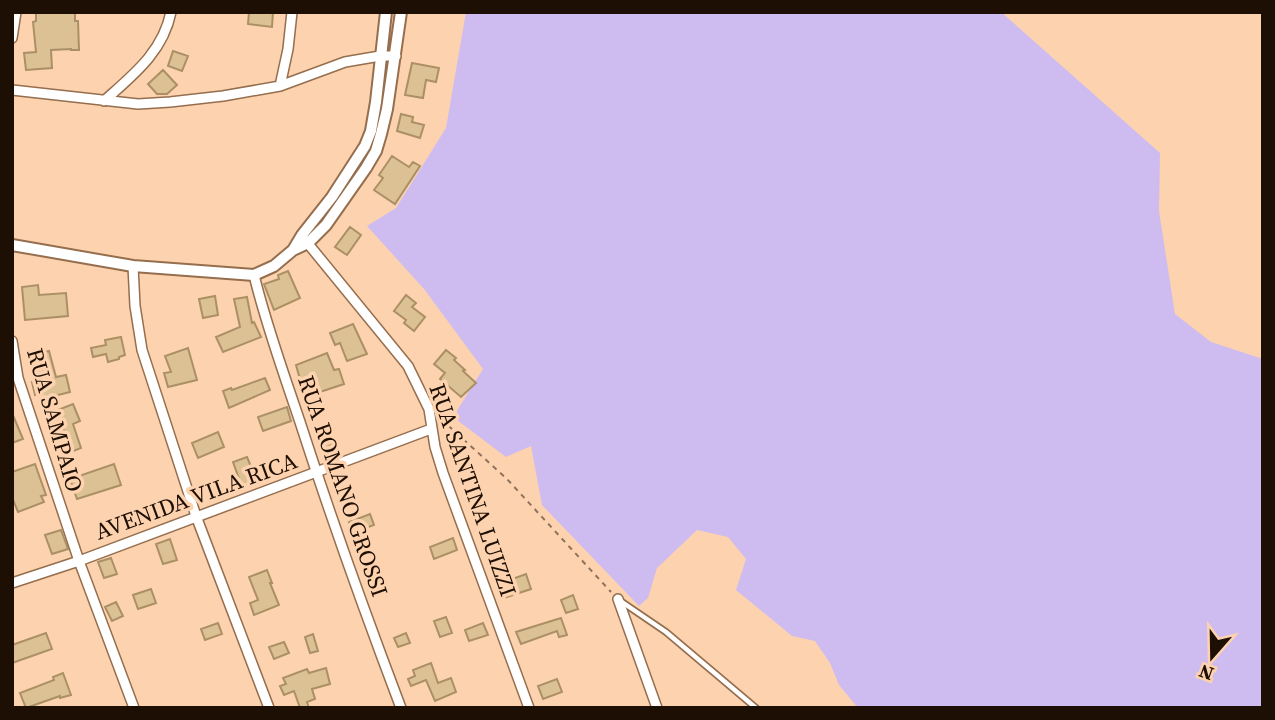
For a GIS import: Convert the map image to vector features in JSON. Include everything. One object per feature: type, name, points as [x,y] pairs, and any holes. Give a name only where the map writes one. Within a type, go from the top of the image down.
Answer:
[{"type":"street","points":[[12,38],[16,12]]},
{"type":"street","points":[[104,101],[149,60],[165,33],[171,12]]},
{"type":"street","points":[[280,86],[292,12]]},
{"type":"street","points":[[305,239],[365,146],[371,131],[386,12]]},
{"type":"street","points":[[12,245],[133,266],[254,275],[274,266],[326,225],[376,151],[387,109],[401,12]]},
{"type":"street","points":[[12,90],[138,104],[170,102],[280,86],[345,62],[396,56]]},
{"type":"street","name":"RUA SANTINA LUIZZI","points":[[305,239],[408,366],[429,410],[431,429],[443,473],[529,708]]},
{"type":"street","points":[[133,266],[135,306],[142,350],[196,516],[269,708]]},
{"type":"street","name":"RUA ROMANO GROSSI","points":[[254,275],[261,305],[316,472],[401,708]]},
{"type":"street","name":"RUA SAMPAIO","points":[[12,341],[18,378],[79,561],[134,708]]},
{"type":"street","name":"AVENIDA VILA RICA","points":[[12,583],[79,561],[431,429]]},
{"type":"street","points":[[618,599],[657,708]]},
{"type":"lane","points":[[618,599],[666,632],[756,708]]},
{"type":"path","points":[[429,410],[507,480],[618,599]]},
{"type":"shaded area","points":[[466,12],[1001,12],[1160,153],[1159,211],[1175,314],[1211,342],[1263,359],[1263,708],[858,708],[839,685],[830,663],[815,641],[792,636],[736,590],[746,559],[728,537],[697,530],[657,568],[648,598],[639,606],[542,505],[531,446],[506,457],[453,417],[483,369],[424,289],[367,226],[396,208],[446,128]]},
{"type":"building","points":[[36,12],[75,12],[79,50],[51,50],[52,68],[26,70],[24,53],[36,52],[33,22],[36,21]]},
{"type":"building","points":[[249,12],[273,12],[272,27],[248,24]]},
{"type":"building","points":[[173,51],[188,56],[182,71],[168,66]]},
{"type":"building","points":[[412,63],[439,68],[436,82],[426,80],[423,98],[405,95]]},
{"type":"building","points":[[163,70],[177,85],[167,94],[157,94],[148,84]]},
{"type":"building","points":[[401,114],[413,117],[412,122],[424,125],[420,138],[397,131]]},
{"type":"building","points":[[392,156],[409,167],[413,162],[420,166],[395,204],[374,190],[383,178],[379,175]]},
{"type":"building","points":[[350,227],[361,235],[347,255],[335,247]]},
{"type":"building","points":[[288,271],[300,298],[274,310],[264,284],[279,279],[278,275]]},
{"type":"building","points":[[38,285],[39,295],[66,293],[68,316],[25,320],[22,287]]},
{"type":"building","points":[[406,295],[416,303],[412,307],[425,317],[414,331],[404,323],[406,320],[394,311]]},
{"type":"building","points":[[215,296],[218,315],[203,318],[199,299]]},
{"type":"building","points":[[247,297],[252,323],[254,322],[261,337],[223,352],[216,337],[240,327],[234,299]]},
{"type":"building","points":[[353,324],[367,354],[347,361],[340,343],[335,345],[330,333]]},
{"type":"building","points":[[121,337],[125,355],[108,362],[106,354],[93,357],[91,348],[106,345],[105,340]]},
{"type":"building","points":[[188,348],[197,380],[168,387],[164,373],[171,372],[165,356]]},
{"type":"building","points":[[446,350],[476,383],[461,397],[440,379],[445,373],[434,364]]},
{"type":"building","points":[[49,351],[56,377],[66,375],[70,392],[42,399],[41,393],[35,395],[32,382],[39,381],[34,361],[38,360],[36,354]]},
{"type":"building","points":[[327,353],[334,370],[339,369],[344,384],[305,397],[296,365]]},
{"type":"building","points":[[265,378],[270,390],[229,408],[223,391]]},
{"type":"building","points":[[73,404],[80,421],[73,424],[81,448],[71,452],[63,428],[52,432],[45,415]]},
{"type":"building","points":[[287,407],[291,421],[263,431],[258,417]]},
{"type":"building","points":[[12,413],[23,439],[12,443]]},
{"type":"building","points":[[325,425],[333,445],[323,449],[315,429]]},
{"type":"building","points":[[218,432],[224,447],[198,458],[192,443]]},
{"type":"building","points":[[247,457],[257,481],[242,487],[233,462]]},
{"type":"building","points":[[35,464],[46,495],[41,496],[44,502],[18,512],[12,497],[12,472]]},
{"type":"building","points":[[114,464],[121,485],[77,499],[70,479]]},
{"type":"building","points":[[370,514],[374,525],[353,533],[349,522]]},
{"type":"building","points":[[61,530],[68,549],[52,554],[45,535]]},
{"type":"building","points":[[453,538],[457,550],[434,559],[430,547]]},
{"type":"building","points":[[170,539],[177,560],[163,564],[156,544]]},
{"type":"building","points":[[111,558],[117,574],[104,578],[98,562]]},
{"type":"building","points":[[267,570],[279,605],[254,615],[250,603],[258,600],[249,577]]},
{"type":"building","points":[[526,574],[531,589],[504,598],[499,584]]},
{"type":"building","points":[[151,589],[156,603],[138,609],[133,595]]},
{"type":"building","points":[[573,595],[578,609],[566,613],[561,600]]},
{"type":"building","points":[[116,602],[123,616],[112,621],[105,607]]},
{"type":"building","points":[[446,617],[452,633],[440,637],[434,621]]},
{"type":"building","points":[[561,618],[567,635],[559,637],[557,631],[521,644],[516,632]]},
{"type":"building","points":[[218,623],[222,634],[205,640],[201,629]]},
{"type":"building","points":[[483,623],[488,635],[469,641],[465,630]]},
{"type":"building","points":[[46,633],[52,649],[12,663],[12,645]]},
{"type":"building","points":[[406,633],[410,643],[398,647],[394,638]]},
{"type":"building","points":[[313,634],[318,651],[310,653],[305,637]]},
{"type":"building","points":[[284,642],[289,653],[274,659],[269,647]]},
{"type":"building","points":[[431,663],[438,683],[451,678],[456,692],[435,701],[426,680],[411,686],[408,679],[415,676],[413,670]]},
{"type":"building","points":[[326,668],[330,684],[312,689],[315,699],[307,702],[309,708],[300,708],[294,691],[284,695],[280,686],[286,684],[283,678],[307,669],[309,673]]},
{"type":"building","points":[[63,673],[71,695],[26,708],[20,693],[54,680],[53,677]]},
{"type":"building","points":[[557,679],[562,692],[543,699],[538,686]]}]
